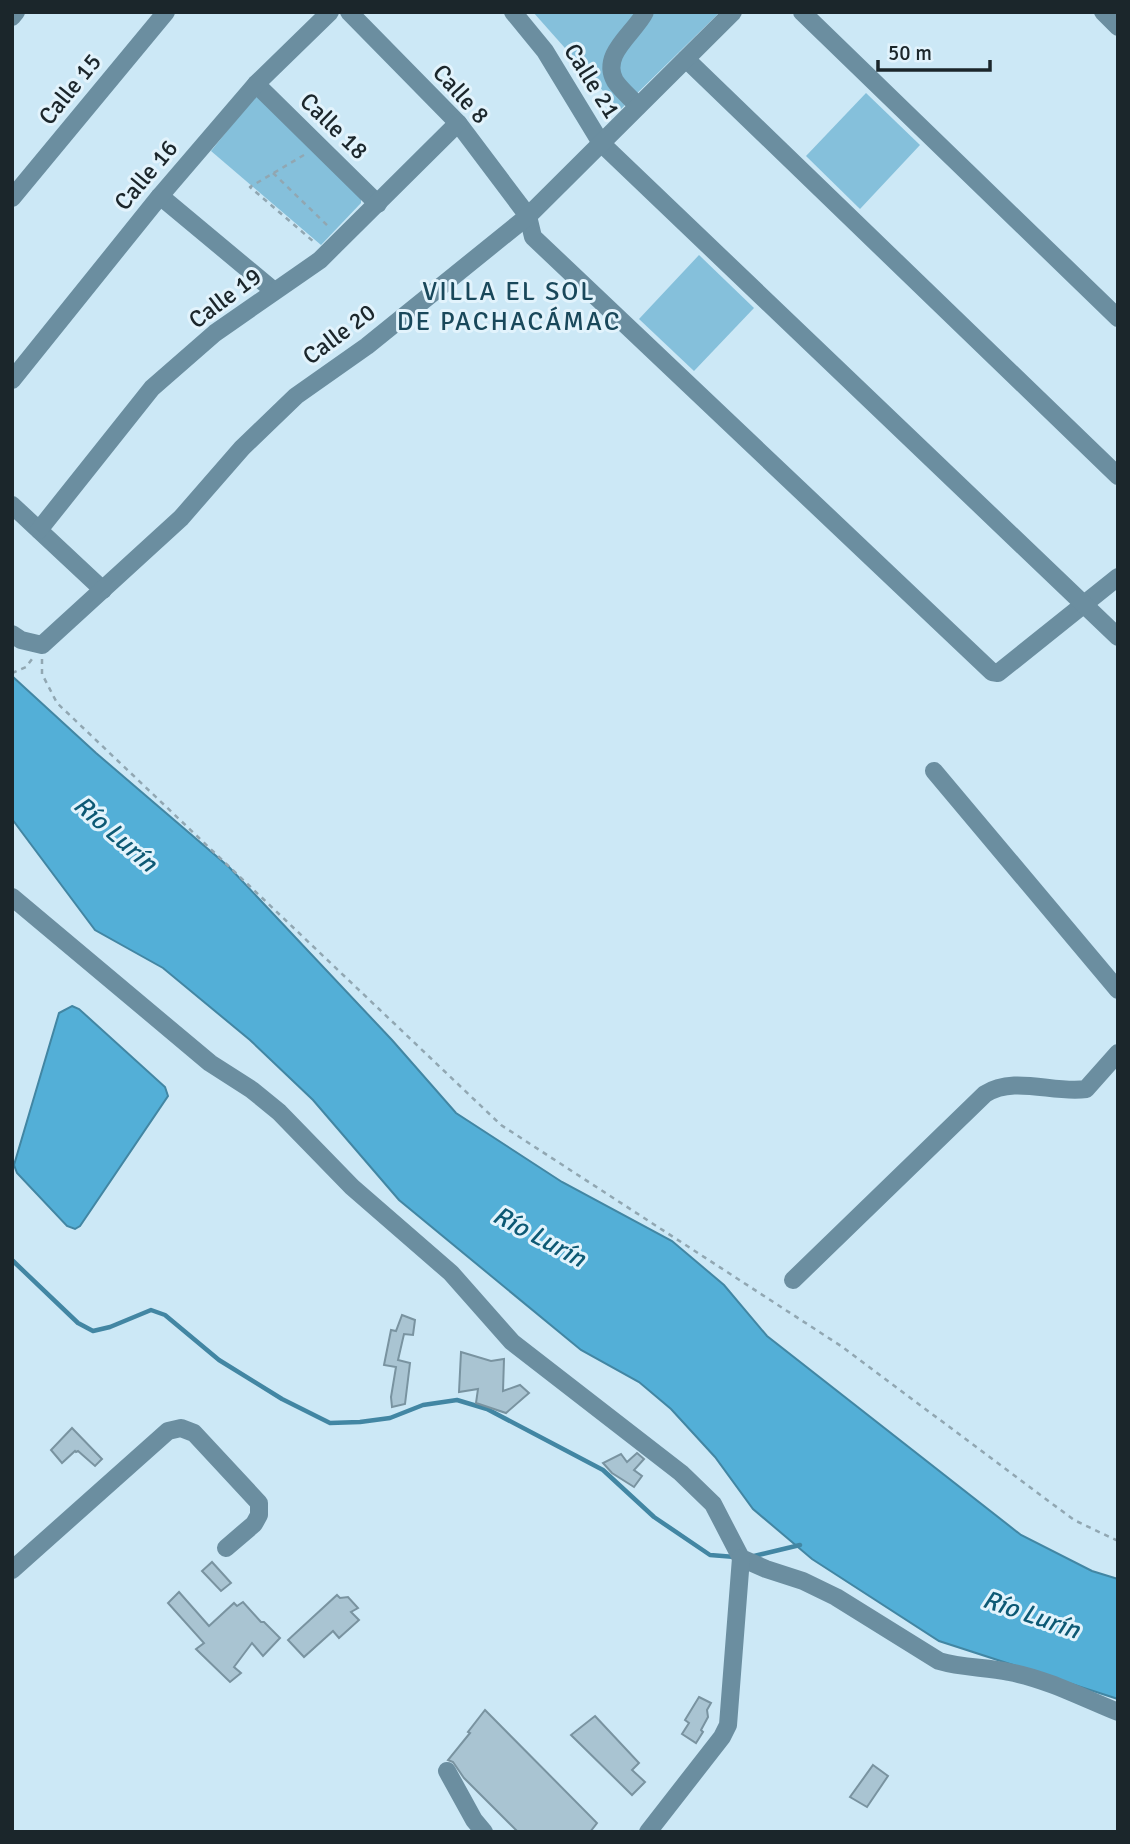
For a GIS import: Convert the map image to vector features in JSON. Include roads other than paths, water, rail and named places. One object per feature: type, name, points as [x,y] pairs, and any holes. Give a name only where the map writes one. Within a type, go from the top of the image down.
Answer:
[{"type":"street","points":[[12,17],[16,12]]},
{"type":"street","name":"Calle 15","points":[[12,198],[166,12]]},
{"type":"street","name":"Calle 16","points":[[12,380],[160,195],[256,84],[330,12]]},
{"type":"street","name":"Calle 8","points":[[349,12],[458,123],[527,216],[533,237],[992,672],[998,673],[1084,606]]},
{"type":"street","name":"Calle 21","points":[[513,12],[545,51],[601,143],[1118,637]]},
{"type":"street","points":[[638,106],[616,82],[611,65],[615,52],[645,12]]},
{"type":"street","name":"Calle 20","points":[[12,634],[21,640],[42,645],[181,518],[242,448],[296,397],[367,346],[527,216],[733,12]]},
{"type":"street","points":[[802,12],[1118,318]]},
{"type":"street","points":[[1103,12],[1118,27]]},
{"type":"street","points":[[686,59],[1118,476]]},
{"type":"street","name":"Calle 18","points":[[256,84],[378,204]]},
{"type":"street","name":"Calle 19","points":[[39,530],[152,388],[215,333],[327,253],[458,123]]},
{"type":"street","points":[[160,195],[274,291]]},
{"type":"street","points":[[12,505],[103,590]]},
{"type":"street","points":[[1084,606],[1118,577]]},
{"type":"street","points":[[934,771],[1118,990]]},
{"type":"street","points":[[12,897],[210,1063],[252,1090],[279,1112],[352,1187],[451,1273],[512,1342],[681,1473],[713,1504],[741,1558],[728,1725],[722,1737],[648,1832]]},
{"type":"street","points":[[793,1280],[985,1094],[994,1088],[1009,1085],[1086,1089],[1118,1053]]},
{"type":"street","points":[[12,1570],[168,1431],[181,1428],[194,1433],[258,1503],[259,1515],[254,1524],[226,1548]]},
{"type":"street","points":[[741,1558],[803,1581],[836,1597],[939,1661],[958,1667],[1011,1672],[1118,1712]]},
{"type":"street","points":[[447,1771],[474,1820],[484,1832]]},
{"type":"water","name":"Río Lurín","points":[[12,676],[96,753],[229,867],[392,1040],[456,1113],[562,1182],[672,1241],[724,1285],[767,1336],[1021,1535],[1092,1571],[1118,1579],[1118,1699],[939,1641],[812,1559],[753,1509],[715,1457],[671,1409],[639,1382],[581,1350],[399,1200],[313,1100],[250,1040],[163,968],[95,930],[12,819]]},
{"type":"water","points":[[72,1006],[79,1009],[165,1087],[168,1096],[80,1226],[75,1229],[67,1226],[17,1173],[14,1165],[59,1013]]},
{"type":"waterway","points":[[12,1260],[78,1323],[93,1331],[151,1310],[165,1315],[219,1360],[282,1399],[330,1423],[390,1418],[423,1405],[457,1400],[487,1409],[603,1470],[654,1517],[710,1555],[735,1557]]},
{"type":"waterway","points":[[754,1556],[800,1545]]},
{"type":"district","name":"VILLA EL SOL DE PACHACÁMAC","points":[[509,307]]}]
